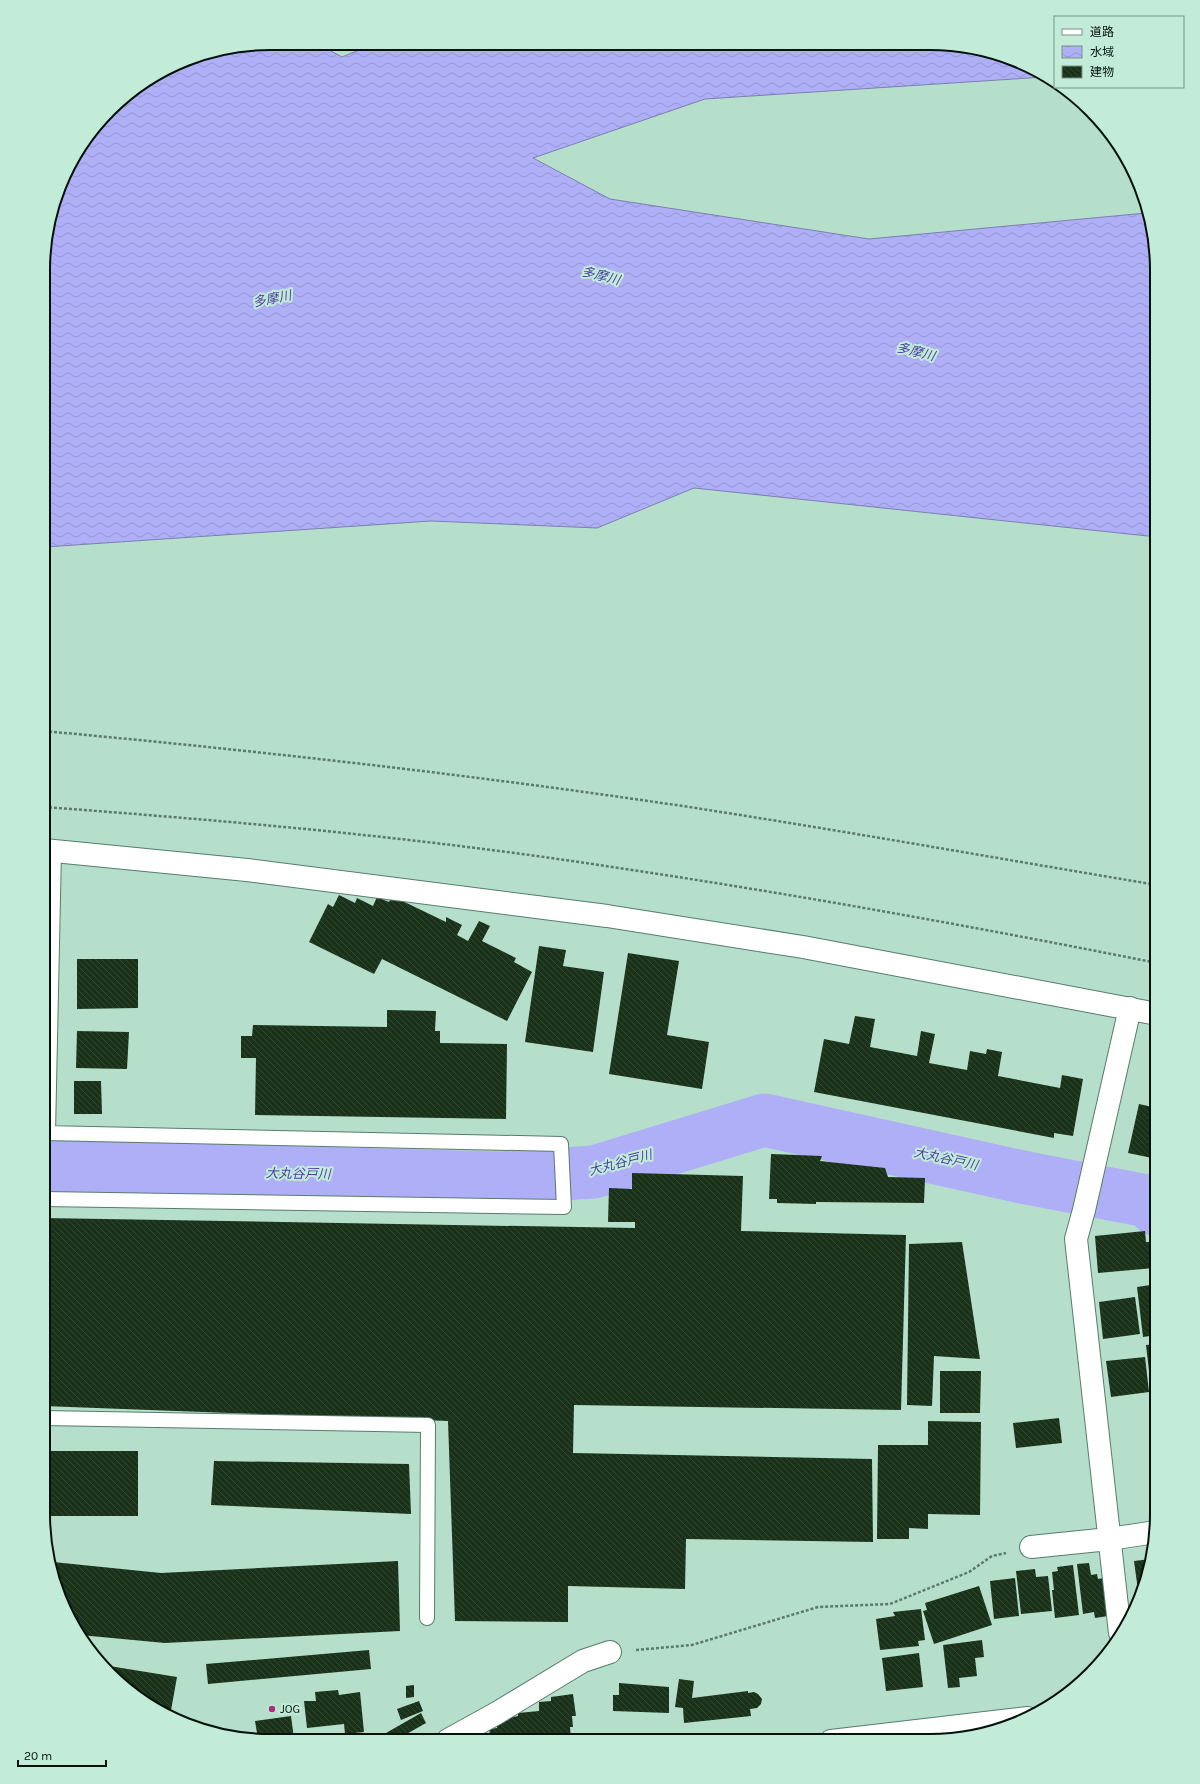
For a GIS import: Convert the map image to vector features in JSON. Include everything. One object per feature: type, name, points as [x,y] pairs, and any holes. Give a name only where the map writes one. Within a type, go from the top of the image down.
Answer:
[{"type":"street","points":[[50,850],[254,871],[607,916],[803,947],[1150,1012]]},
{"type":"street","points":[[1119,1627],[1076,1239],[1130,1008]]},
{"type":"street","points":[[1031,1547],[1109,1539],[1149,1533]]},
{"type":"street","points":[[459,1734],[497,1713],[583,1661],[610,1652]]},
{"type":"street","points":[[891,1734],[1004,1721]]},
{"type":"lane","points":[[50,1133],[560,1144],[564,1207],[50,1199]]},
{"type":"lane","points":[[50,1418],[428,1426],[427,1618]]},
{"type":"path","points":[[50,732],[202,745],[399,768],[664,804],[1150,884]]},
{"type":"path","points":[[50,807],[220,821],[405,840],[611,867],[883,911],[1150,963]]},
{"type":"path","points":[[610,1652],[692,1644],[818,1607],[890,1604],[969,1572],[992,1556],[1031,1547]]},
{"type":"water","name":"多摩川","points":[[256,50],[329,50],[342,57],[359,50],[944,50],[959,52],[987,57],[1037,78],[705,99],[533,158],[610,199],[869,239],[1143,213],[1150,256],[1150,536],[694,488],[597,528],[431,521],[50,547],[50,256],[57,213],[79,160],[95,136],[114,114],[136,95],[160,79],[213,57]]},
{"type":"building","points":[[339,895],[355,903],[357,898],[373,906],[377,897],[389,902],[392,896],[446,922],[446,917],[462,925],[457,935],[468,941],[479,921],[490,926],[482,941],[516,958],[514,962],[532,972],[507,1021],[382,959],[374,974],[309,942],[328,904],[333,907]]},
{"type":"building","points":[[539,946],[566,950],[563,966],[604,972],[593,1052],[525,1042]]},
{"type":"building","points":[[628,953],[679,961],[667,1035],[709,1042],[702,1089],[609,1074]]},
{"type":"building","points":[[77,959],[138,959],[138,1008],[77,1009]]},
{"type":"building","points":[[387,1010],[436,1011],[435,1031],[440,1031],[440,1043],[507,1044],[506,1119],[255,1115],[256,1058],[241,1058],[241,1036],[252,1036],[253,1025],[387,1027]]},
{"type":"building","points":[[855,1016],[875,1019],[870,1047],[917,1056],[921,1031],[935,1034],[929,1063],[967,1070],[970,1051],[986,1054],[987,1049],[1002,1052],[998,1076],[1060,1088],[1062,1075],[1083,1079],[1073,1136],[1054,1133],[1054,1138],[814,1092],[824,1039],[849,1044]]},
{"type":"building","points":[[77,1031],[129,1032],[127,1069],[76,1068]]},
{"type":"building","points":[[74,1081],[101,1081],[102,1114],[74,1114]]},
{"type":"building","points":[[1139,1104],[1150,1106],[1150,1158],[1128,1153]]},
{"type":"building","points":[[771,1154],[822,1156],[820,1161],[885,1168],[888,1177],[925,1178],[924,1203],[777,1203],[777,1199],[769,1199]]},
{"type":"building","points":[[632,1173],[743,1176],[741,1231],[906,1235],[901,1410],[574,1405],[573,1453],[872,1459],[873,1542],[686,1539],[685,1589],[568,1586],[568,1622],[455,1621],[448,1421],[50,1406],[50,1218],[635,1228],[635,1222],[608,1222],[609,1188],[632,1189]]},
{"type":"building","points":[[1145,1231],[1146,1242],[1150,1242],[1150,1268],[1098,1273],[1095,1236]]},
{"type":"building","points":[[962,1242],[980,1359],[934,1356],[932,1406],[907,1405],[909,1244]]},
{"type":"building","points":[[1150,1285],[1150,1336],[1143,1337],[1137,1287]]},
{"type":"building","points":[[1135,1297],[1140,1334],[1103,1339],[1099,1302]]},
{"type":"building","points":[[1146,1345],[1150,1345],[1150,1380]]},
{"type":"building","points":[[1145,1357],[1149,1392],[1111,1397],[1106,1361]]},
{"type":"building","points":[[940,1371],[981,1371],[980,1413],[940,1413]]},
{"type":"building","points":[[1059,1418],[1062,1443],[1016,1448],[1013,1423]]},
{"type":"building","points":[[928,1421],[981,1422],[980,1515],[928,1514],[928,1529],[909,1528],[909,1539],[877,1539],[878,1445],[928,1445]]},
{"type":"building","points":[[50,1451],[138,1451],[138,1516],[50,1516]]},
{"type":"building","points":[[214,1461],[409,1464],[411,1514],[211,1505]]},
{"type":"building","points":[[1145,1560],[1137,1586],[1134,1561]]},
{"type":"building","points":[[398,1561],[400,1631],[165,1643],[87,1636],[79,1624],[67,1598],[55,1562],[161,1573]]},
{"type":"building","points":[[1089,1563],[1091,1575],[1097,1574],[1098,1579],[1104,1578],[1108,1616],[1095,1618],[1094,1612],[1083,1614],[1077,1564]]},
{"type":"building","points":[[1073,1565],[1079,1615],[1055,1618],[1052,1572],[1058,1571],[1057,1567]]},
{"type":"building","points":[[1035,1569],[1036,1577],[1048,1576],[1052,1611],[1021,1614],[1016,1571]]},
{"type":"building","points":[[1015,1578],[1019,1616],[994,1619],[990,1581]]},
{"type":"building","points":[[979,1586],[992,1625],[934,1644],[923,1611],[927,1610],[925,1603]]},
{"type":"building","points":[[921,1609],[925,1640],[918,1641],[919,1646],[880,1650],[876,1619],[895,1616],[893,1612]]},
{"type":"building","points":[[982,1640],[984,1657],[975,1658],[977,1676],[959,1678],[960,1687],[948,1688],[943,1645]]},
{"type":"building","points":[[369,1650],[371,1669],[208,1684],[206,1664]]},
{"type":"building","points":[[919,1653],[923,1687],[886,1691],[882,1658]]},
{"type":"building","points":[[111,1666],[177,1677],[171,1710],[160,1705],[136,1689]]},
{"type":"building","points":[[679,1679],[694,1681],[692,1698],[748,1691],[748,1693],[754,1692],[758,1694],[762,1699],[761,1704],[757,1708],[750,1709],[751,1716],[684,1723],[683,1708],[675,1707]]},
{"type":"building","points":[[619,1683],[669,1687],[669,1713],[613,1711],[613,1695],[619,1695]]},
{"type":"building","points":[[414,1685],[414,1697],[406,1698],[406,1686]]},
{"type":"building","points":[[338,1690],[339,1695],[360,1692],[364,1732],[345,1734],[344,1724],[307,1728],[304,1701],[316,1701],[315,1692]]},
{"type":"building","points":[[573,1694],[576,1716],[572,1716],[573,1727],[570,1727],[571,1734],[490,1734],[489,1729],[497,1728],[497,1724],[503,1723],[503,1719],[518,1716],[518,1713],[539,1711],[539,1702],[551,1701],[551,1697]]},
{"type":"building","points":[[419,1701],[423,1711],[401,1720],[397,1709]]},
{"type":"building","points":[[421,1713],[426,1723],[407,1734],[384,1734]]},
{"type":"building","points":[[291,1716],[293,1734],[257,1734],[255,1721]]},
{"type":"waterway","name":"大丸谷戸川","points":[[50,1166],[500,1178],[594,1172],[764,1120],[1027,1178],[1147,1201],[1150,1204]]},
{"type":"place","name":"JOG","points":[[272,1709]]}]
